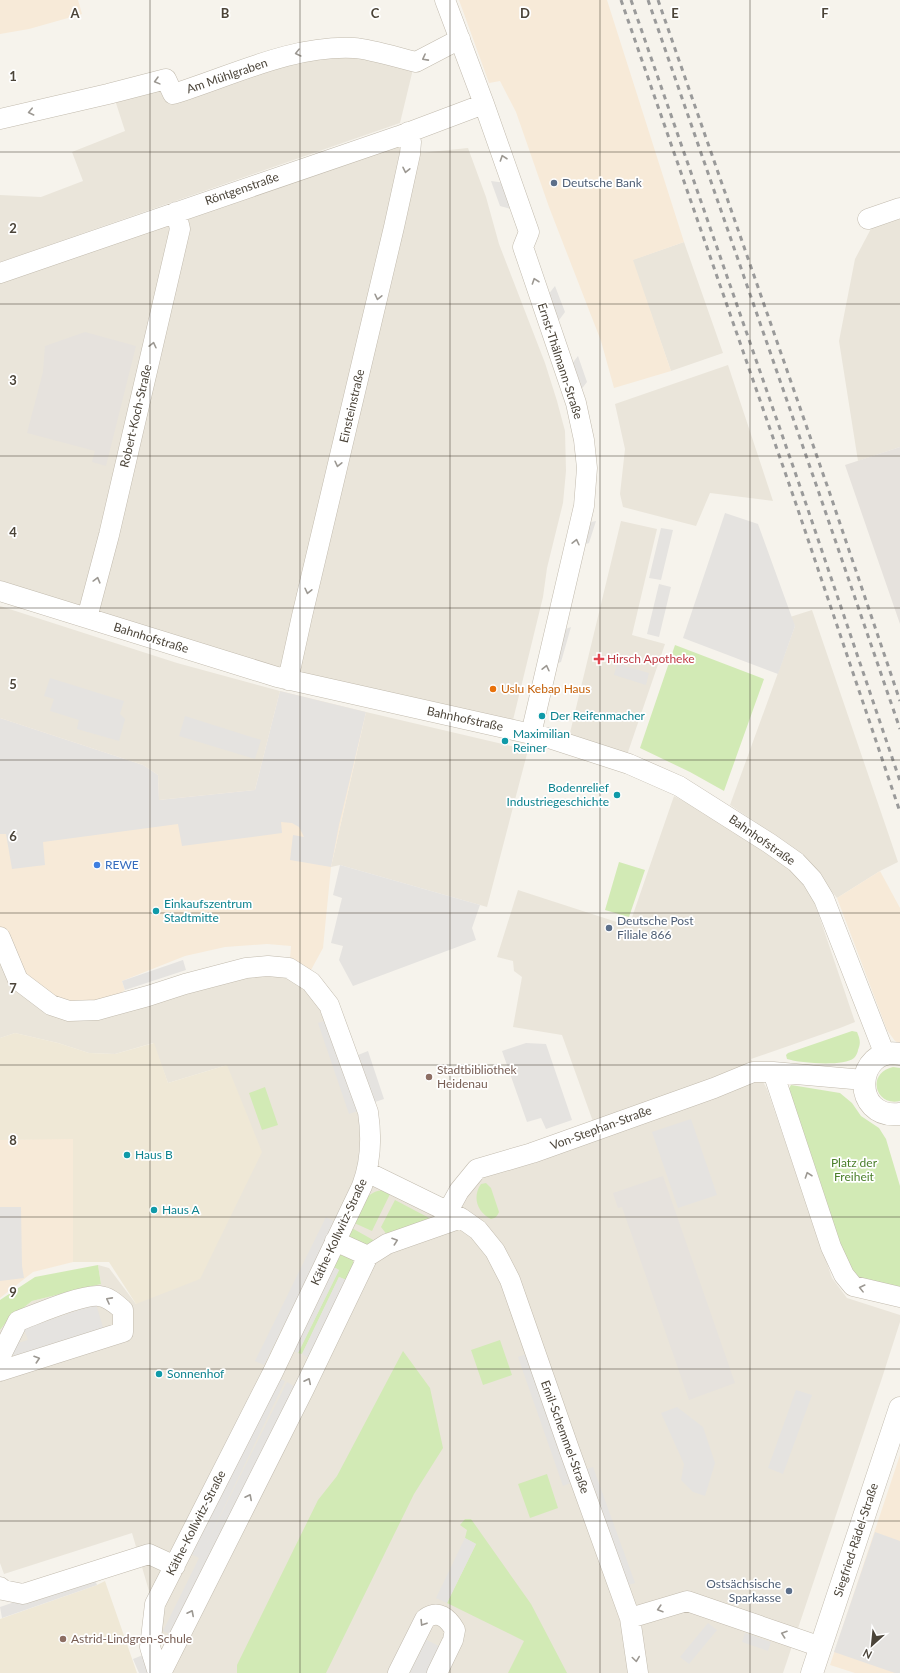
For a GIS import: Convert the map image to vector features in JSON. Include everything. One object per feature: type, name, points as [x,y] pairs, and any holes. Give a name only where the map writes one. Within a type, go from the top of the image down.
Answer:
[{"type":"street","name":"Ernst-Thälmann-Straße","points":[[445,0],[484,104],[529,232],[524,247],[576,403],[584,440],[587,468],[584,506],[531,734]]},
{"type":"street","name":"Am Mühlgraben","points":[[0,119],[166,79],[173,94],[274,59],[312,50],[355,48],[416,62],[460,39]]},
{"type":"street","name":"Röntgenstraße","points":[[0,273],[408,132],[484,104]]},
{"type":"street","name":"Einsteinstraße","points":[[288,680],[410,154],[411,142],[408,132]]},
{"type":"street","points":[[868,219],[900,208]]},
{"type":"street","name":"Robert-Koch-Straße","points":[[87,618],[109,535],[180,229],[176,212]]},
{"type":"street","name":"Bahnhofstraße","points":[[0,591],[288,680],[531,734],[600,754],[661,777],[724,813],[796,862],[812,879],[824,899],[892,1055]]},
{"type":"street","name":"Käthe-Kollwitz-Straße","points":[[0,937],[18,980],[51,1005],[69,1011],[97,1010],[246,968],[268,966],[289,968],[311,982],[329,1005],[368,1112],[370,1148],[367,1172],[273,1372],[155,1604],[150,1647],[158,1673]]},
{"type":"street","points":[[892,1055],[870,1064],[864,1080],[866,1095],[874,1107],[887,1114],[900,1114]]},
{"type":"street","name":"Von-Stephan-Straße","points":[[454,1214],[459,1191],[477,1169],[532,1153],[714,1088],[753,1072],[773,1072]]},
{"type":"street","points":[[864,1080],[773,1072],[831,1247],[844,1275],[853,1286],[900,1297]]},
{"type":"street","name":"Emil-Schemmel-Straße","points":[[367,1172],[454,1214],[478,1230],[495,1251],[510,1280],[630,1618],[638,1673]]},
{"type":"street","points":[[161,1673],[304,1389],[368,1256],[387,1244],[454,1214]]},
{"type":"street","points":[[335,1241],[368,1256]]},
{"type":"street","points":[[0,1364],[1,1355],[18,1321],[83,1298],[100,1296],[111,1300],[123,1310],[123,1332],[0,1371]]},
{"type":"street","name":"Siegfried-Rädel-Straße","points":[[812,1673],[900,1408]]},
{"type":"street","points":[[0,1587],[3,1590],[23,1594],[149,1554],[175,1566]]},
{"type":"street","points":[[630,1618],[687,1601],[821,1647]]},
{"type":"street","points":[[398,1673],[425,1619],[431,1614],[438,1614],[450,1621],[455,1630],[453,1640],[436,1673]]},
{"type":"shaded area","points":[[0,0],[78,0],[82,14],[29,29],[0,34]]},
{"type":"shaded area","points":[[459,0],[607,0],[684,242],[633,260],[671,371],[614,388],[601,341],[549,207],[516,112],[500,81],[489,83]]},
{"type":"shaded area","points":[[310,52],[414,65],[400,123],[0,262],[0,195],[41,197],[83,181],[72,152],[125,131],[115,100]]},
{"type":"shaded area","points":[[399,136],[401,155],[468,148],[486,197],[499,244],[545,363],[565,431],[566,471],[563,503],[547,568],[543,597],[513,720],[279,668],[0,582],[0,281]]},
{"type":"shaded area","points":[[491,181],[506,183],[515,210],[500,206]]},
{"type":"shaded area","points":[[900,219],[900,447],[858,461],[839,341],[855,259],[874,223]]},
{"type":"shaded area","points":[[684,242],[723,353],[671,371],[632,260]]},
{"type":"shaded area","points":[[555,286],[565,312],[554,327],[544,300]]},
{"type":"shaded area","points":[[85,332],[136,346],[106,466],[92,462],[95,451],[27,433],[43,372],[45,346]]},
{"type":"shaded area","points":[[578,356],[587,382],[577,395],[568,369]]},
{"type":"shaded area","points":[[728,365],[773,501],[710,493],[696,526],[623,507],[620,494],[625,449],[615,404]]},
{"type":"shaded area","points":[[900,447],[900,624],[845,465]]},
{"type":"shaded area","points":[[725,513],[758,524],[795,626],[778,674],[683,638]]},
{"type":"shaded area","points":[[596,521],[589,543],[575,548],[582,524]]},
{"type":"shaded area","points":[[621,521],[657,529],[632,635],[665,644],[627,755],[569,737]]},
{"type":"shaded area","points":[[661,528],[673,530],[661,580],[649,578]]},
{"type":"shaded area","points":[[659,584],[671,587],[659,637],[647,634]]},
{"type":"shaded area","points":[[0,606],[177,663],[280,691],[255,790],[159,800],[158,775],[143,765],[0,718]]},
{"type":"shaded area","points":[[812,610],[898,862],[880,871],[837,898],[811,865],[787,843],[730,805],[795,626],[790,617]]},
{"type":"shaded area","points":[[571,627],[561,662],[546,667],[555,633]]},
{"type":"shaded area","points":[[617,664],[649,673],[646,685],[614,675]]},
{"type":"shaded area","points":[[50,678],[124,701],[120,714],[125,719],[119,741],[77,729],[79,720],[50,711],[54,699],[44,696]]},
{"type":"shaded area","points":[[280,691],[366,712],[331,867],[323,948],[311,970],[290,958],[291,946],[267,944],[225,947],[185,956],[122,981],[125,990],[97,1010],[69,1011],[18,980],[0,931],[0,718],[143,765],[158,775],[159,800],[255,790]]},
{"type":"shaded area","points":[[280,691],[366,712],[339,825],[331,867],[290,860],[293,835],[304,837],[299,827],[292,823],[281,822],[282,833],[182,846],[178,824],[43,842],[45,865],[12,869],[6,834],[0,834],[0,718],[143,765],[158,775],[159,800],[255,790]]},
{"type":"shaded area","points":[[366,712],[528,750],[487,907],[340,865],[331,867]]},
{"type":"shaded area","points":[[185,716],[261,740],[255,759],[179,736]]},
{"type":"shaded area","points":[[674,796],[719,820],[795,871],[812,895],[855,1022],[751,1059],[767,1089],[832,1278],[847,1298],[900,1315],[900,1322],[882,1378],[783,1673],[173,1673],[132,1533],[4,1574],[0,1563],[0,1330],[8,1320],[32,1301],[101,1284],[98,1265],[109,1268],[136,1304],[227,1065],[168,1083],[153,1043],[115,1054],[89,1053],[58,1043],[15,1033],[0,1038],[0,931],[69,1011],[268,966],[329,1005],[376,1176],[448,1210],[477,1169],[596,1130],[562,1035],[513,1027],[522,977],[514,971],[513,961],[497,957],[518,890],[629,926]]},
{"type":"shaded area","points":[[340,865],[480,905],[472,928],[476,940],[353,986],[339,960],[343,946],[331,943],[342,898],[333,895]]},
{"type":"shaded area","points":[[880,871],[900,908],[900,1044],[895,1041],[887,1030],[837,898]]},
{"type":"shaded area","points":[[183,960],[186,970],[125,990],[122,981]]},
{"type":"shaded area","points":[[327,1020],[358,1111],[349,1114],[318,1023]]},
{"type":"shaded area","points":[[15,1033],[58,1043],[89,1053],[115,1054],[154,1043],[168,1083],[227,1065],[262,1152],[200,1279],[136,1304],[109,1262],[73,1262],[73,1139],[0,1140],[0,1038]]},
{"type":"shaded area","points":[[526,1043],[546,1044],[572,1120],[546,1129],[541,1118],[527,1122],[502,1051]]},
{"type":"shaded area","points":[[368,1051],[384,1099],[375,1102],[358,1055]]},
{"type":"shaded area","points":[[691,1119],[717,1195],[678,1208],[652,1132]]},
{"type":"shaded area","points":[[73,1138],[73,1262],[33,1272],[0,1298],[0,1140]]},
{"type":"shaded area","points":[[663,1176],[735,1383],[689,1400],[622,1207],[618,1208],[613,1193]]},
{"type":"shaded area","points":[[0,1207],[21,1207],[22,1266],[24,1278],[0,1281]]},
{"type":"shaded area","points":[[326,1217],[335,1222],[264,1365],[255,1361]]},
{"type":"shaded area","points":[[330,1265],[339,1270],[298,1353],[289,1349]]},
{"type":"shaded area","points":[[339,1277],[349,1281],[311,1359],[302,1354]]},
{"type":"shaded area","points":[[96,1304],[104,1331],[15,1360],[11,1345],[28,1340],[24,1329]]},
{"type":"shaded area","points":[[529,1353],[573,1482],[563,1486],[518,1357]]},
{"type":"shaded area","points":[[275,1377],[285,1381],[202,1553],[287,1382],[297,1388],[173,1636],[163,1631],[199,1558],[189,1553]]},
{"type":"shaded area","points":[[796,1390],[812,1395],[783,1474],[768,1468]]},
{"type":"shaded area","points":[[677,1407],[703,1427],[715,1463],[705,1496],[693,1492],[681,1480],[684,1464],[661,1413]]},
{"type":"shaded area","points":[[900,1455],[900,1673],[855,1673],[830,1665]]},
{"type":"shaded area","points":[[593,1467],[635,1583],[625,1586],[583,1470]]},
{"type":"shaded area","points":[[875,1532],[900,1541],[900,1673],[895,1673],[834,1652]]},
{"type":"shaded area","points":[[465,1538],[476,1544],[447,1603],[436,1598]]},
{"type":"shaded area","points":[[93,1575],[97,1585],[2,1618],[0,1607]]},
{"type":"shaded area","name":"Astrid-Lindgren-Schule","points":[[105,1581],[137,1673],[0,1673],[0,1619]]},
{"type":"shaded area","points":[[708,1623],[717,1630],[689,1664],[680,1657]]},
{"type":"shaded area","points":[[745,1633],[771,1642],[768,1651],[742,1642]]},
{"type":"shaded area","points":[[419,1636],[443,1648],[430,1673],[400,1673]]},
{"type":"shaded area","points":[[143,1655],[150,1673],[139,1673],[133,1659]]},
{"type":"green space","points":[[675,645],[764,679],[724,791],[690,772],[640,748]]},
{"type":"green space","points":[[619,862],[645,870],[629,917],[605,910]]},
{"type":"green space","points":[[852,1031],[857,1032],[860,1043],[858,1052],[854,1058],[848,1061],[841,1063],[821,1063],[801,1062],[787,1059],[786,1055],[788,1053]]},
{"type":"green space","points":[[893,1067],[900,1068],[900,1101],[891,1102],[880,1094],[877,1088],[877,1082],[879,1076],[885,1070]]},
{"type":"green space","name":"Platz der Freiheit","points":[[791,1085],[840,1093],[852,1103],[861,1116],[879,1128],[886,1139],[900,1186],[900,1294],[857,1281],[845,1270],[786,1094]]},
{"type":"green space","points":[[265,1087],[278,1125],[262,1130],[249,1093]]},
{"type":"green space","points":[[486,1183],[491,1188],[499,1212],[496,1217],[491,1219],[482,1212],[477,1204],[478,1189],[481,1184]]},
{"type":"green space","points":[[382,1190],[391,1192],[372,1231],[352,1222],[360,1206],[367,1197]]},
{"type":"green space","points":[[395,1200],[433,1220],[388,1236],[381,1227]]},
{"type":"green space","points":[[350,1227],[375,1241],[367,1245],[350,1239],[348,1235]]},
{"type":"green space","points":[[342,1253],[353,1259],[354,1267],[349,1281],[339,1277],[302,1354],[298,1353],[339,1270],[330,1265],[335,1256]]},
{"type":"green space","points":[[98,1265],[101,1284],[32,1301],[8,1320],[0,1330],[0,1300],[35,1277]]},
{"type":"green space","points":[[500,1340],[512,1375],[483,1385],[471,1350]]},
{"type":"green space","points":[[403,1351],[430,1388],[443,1448],[414,1494],[326,1673],[237,1673],[237,1665],[318,1500],[337,1476]]},
{"type":"green space","points":[[547,1474],[558,1508],[530,1518],[518,1484]]},
{"type":"green space","points":[[465,1519],[471,1519],[531,1604],[567,1673],[508,1673],[524,1641],[447,1603],[476,1544],[465,1538],[467,1530],[460,1525]]},
{"type":"railway","points":[[621,0],[795,501],[900,812]]},
{"type":"railway","points":[[631,0],[804,498],[900,781]]},
{"type":"railway","points":[[648,0],[900,729]]},
{"type":"railway","points":[[658,0],[829,491],[900,701]]},
{"type":"place","name":"Deutsche Bank","points":[[554,183]]},
{"type":"place","name":"Hirsch Apotheke","points":[[599,659]]},
{"type":"place","name":"Uslu Kebap Haus","points":[[493,689]]},
{"type":"place","name":"Der Reifenmacher","points":[[542,716]]},
{"type":"place","name":"Maximilian Reiner","points":[[505,741]]},
{"type":"place","name":"Bodenrelief Industriegeschichte","points":[[617,795]]},
{"type":"place","name":"REWE","points":[[97,865]]},
{"type":"place","name":"Einkaufszentrum Stadtmitte","points":[[156,911]]},
{"type":"place","name":"Deutsche Post Filiale 866","points":[[609,928]]},
{"type":"place","name":"Stadtbibliothek Heidenau","points":[[429,1077]]},
{"type":"place","name":"Haus B","points":[[127,1155]]},
{"type":"place","name":"Haus A","points":[[154,1210]]},
{"type":"place","name":"Sonnenhof","points":[[159,1374]]},
{"type":"place","name":"Ostsächsische Sparkasse","points":[[789,1591]]},
{"type":"place","name":"Astrid-Lindgren-Schule","points":[[63,1639]]}]
